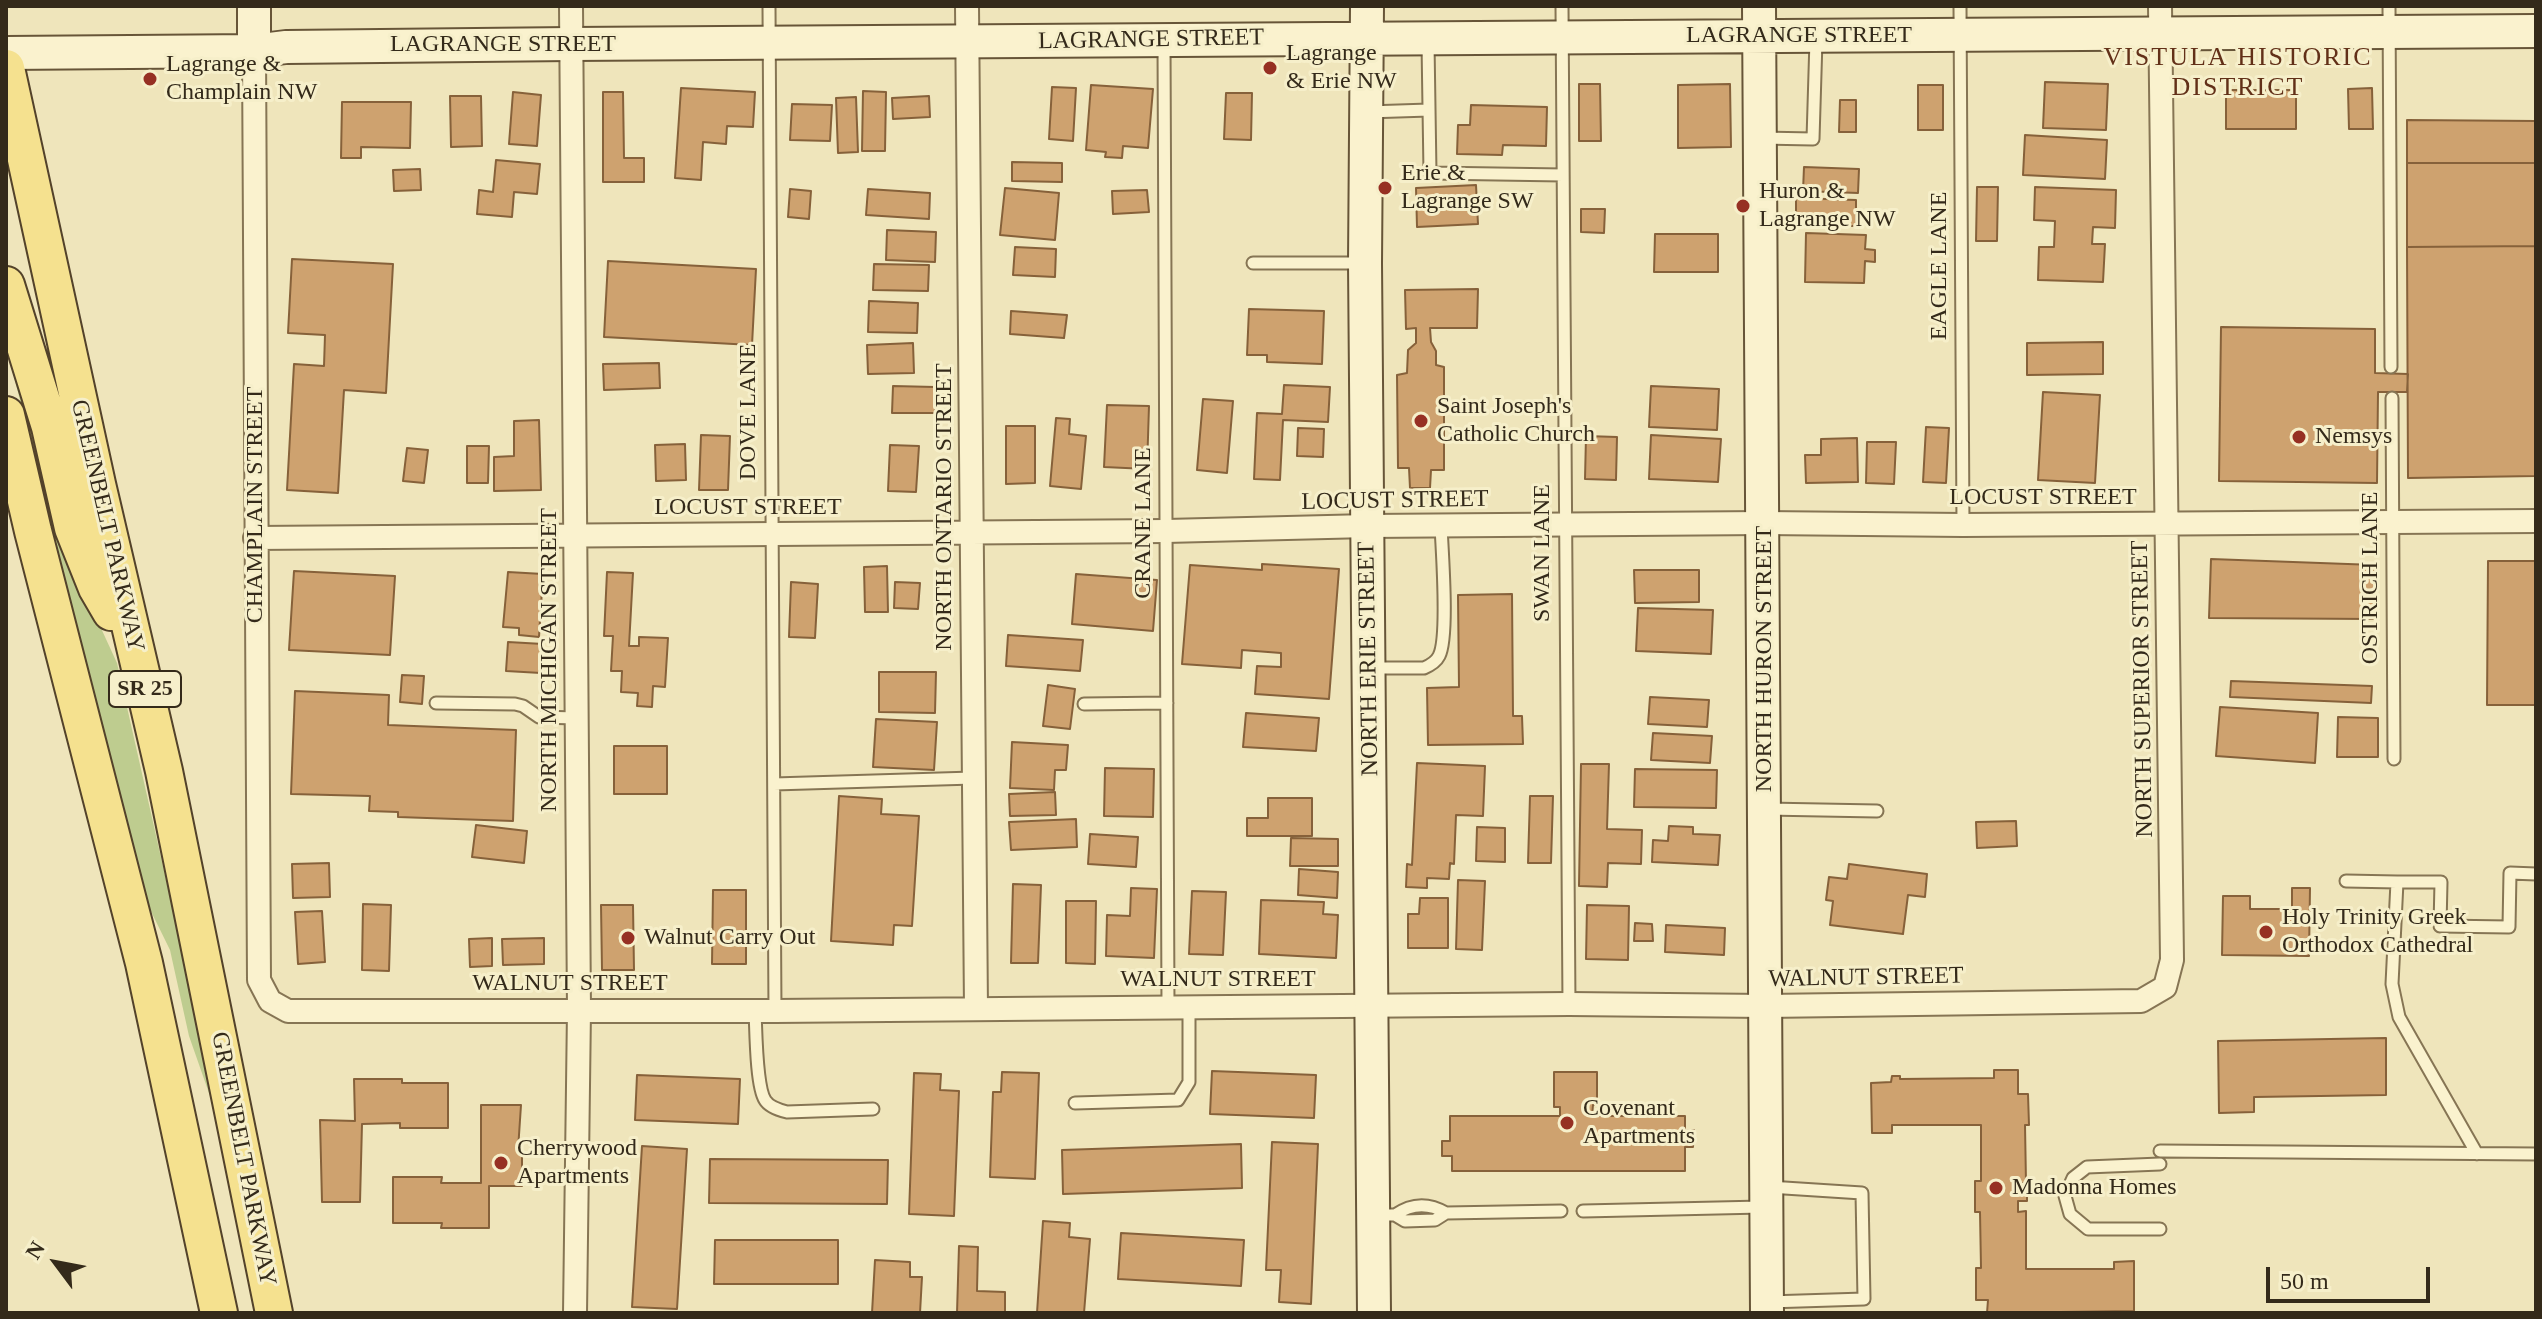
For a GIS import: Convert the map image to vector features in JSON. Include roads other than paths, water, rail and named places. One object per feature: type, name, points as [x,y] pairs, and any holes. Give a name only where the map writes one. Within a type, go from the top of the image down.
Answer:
[{"type":"main road","name":"CHAMPLAIN STREET","points":[[254,6],[254,51]]},
{"type":"main road","name":"NORTH ERIE STREET","points":[[1367,6],[1365,263],[1372,1006],[1384,1215],[1374,1313]]},
{"type":"main road","name":"LAGRANGE STREET","points":[[6,53],[254,51],[286,47],[1428,38],[1562,22],[1760,21],[1816,36],[1960,20],[2389,19],[2536,31]]},
{"type":"main road","name":"NORTH HURON STREET","points":[[1760,21],[1767,1308]]},
{"type":"main road","name":"GREENBELT PARKWAY","points":[[6,68],[52,286],[164,771],[274,1313]]},
{"type":"main road","points":[[6,285],[50,427],[73,528],[97,588],[139,662]]},
{"type":"main road","name":"SR 25","points":[[6,415],[144,963],[219,1313]]},
{"type":"street","name":"NORTH MICHIGAN STREET","points":[[571,6],[579,1010],[575,1313]]},
{"type":"street","name":"NORTH ONTARIO STREET","points":[[967,6],[976,1008]]},
{"type":"street","name":"NORTH SUPERIOR STREET","points":[[2160,20],[2172,960],[2165,987]]},
{"type":"street","name":"CHAMPLAIN STREET","points":[[254,51],[259,980],[270,1001]]},
{"type":"street","name":"LOCUST STREET","points":[[255,538],[1764,523],[1963,525],[2536,521]]},
{"type":"street","name":"WALNUT STREET","points":[[270,1001],[288,1011],[765,1011],[1569,1004],[1766,1006],[2141,1001],[2165,987]]},
{"type":"lane","name":"DOVE LANE","points":[[769,6],[774,784],[765,1011],[759,1072],[764,1100],[774,1108],[787,1112],[873,1109]]},
{"type":"lane","points":[[2389,19],[2391,367]]},
{"type":"lane","name":"EAGLE LANE","points":[[1960,20],[1963,525]]},
{"type":"lane","name":"SWAN LANE","points":[[1562,22],[1569,1004]]},
{"type":"lane","points":[[1760,138],[1813,139],[1816,36]]},
{"type":"lane","points":[[1428,38],[1430,173],[1563,175]]},
{"type":"lane","name":"CRANE LANE","points":[[1075,1103],[1178,1100],[1189,1082],[1178,1006],[1167,703],[1164,40]]},
{"type":"lane","points":[[1367,112],[1429,110]]},
{"type":"lane","points":[[1253,263],[1365,263]]},
{"type":"lane","name":"OSTRICH LANE","points":[[2392,398],[2394,759]]},
{"type":"lane","points":[[1369,668],[1424,668],[1433,664],[1441,653],[1444,603],[1441,526]]},
{"type":"lane","points":[[436,703],[515,704],[539,717],[576,718]]},
{"type":"lane","points":[[1084,704],[1167,703]]},
{"type":"lane","points":[[774,784],[973,778]]},
{"type":"lane","points":[[1765,809],[1877,811]]},
{"type":"lane","points":[[2346,881],[2441,882],[2440,926],[2509,927],[2510,873],[2536,874]]},
{"type":"lane","points":[[2397,882],[2392,984],[2399,1017],[2477,1154]]},
{"type":"lane","points":[[2160,1229],[2088,1229],[2070,1214],[2065,1196],[2073,1178],[2087,1167],[2160,1158],[2536,1154]]},
{"type":"lane","points":[[1583,1211],[1862,1193],[1864,1299],[1767,1308]]},
{"type":"lane","points":[[1384,1215],[1405,1221],[1435,1220],[1446,1213],[1561,1211]]},
{"type":"place","name":"Lagrange & Erie NW","points":[[1270,68]]},
{"type":"place","name":"Lagrange & Champlain NW","points":[[150,79]]},
{"type":"place","name":"Erie & Lagrange SW","points":[[1385,188]]},
{"type":"place","name":"Huron & Lagrange NW","points":[[1743,206]]},
{"type":"place","name":"Saint Joseph's Catholic Church","points":[[1421,421]]},
{"type":"place","name":"Nemsys","points":[[2299,437]]},
{"type":"place","name":"Holy Trinity Greek Orthodox Cathedral","points":[[2266,932]]},
{"type":"place","name":"Walnut Carry Out","points":[[628,938]]},
{"type":"place","name":"Covenant Apartments","points":[[1567,1123]]},
{"type":"place","name":"Cherrywood Apartments","points":[[501,1163]]},
{"type":"place","name":"Madonna Homes","points":[[1996,1188]]},
{"type":"district","name":"VISTULA HISTORIC DISTRICT","points":[[2238,73]]}]
